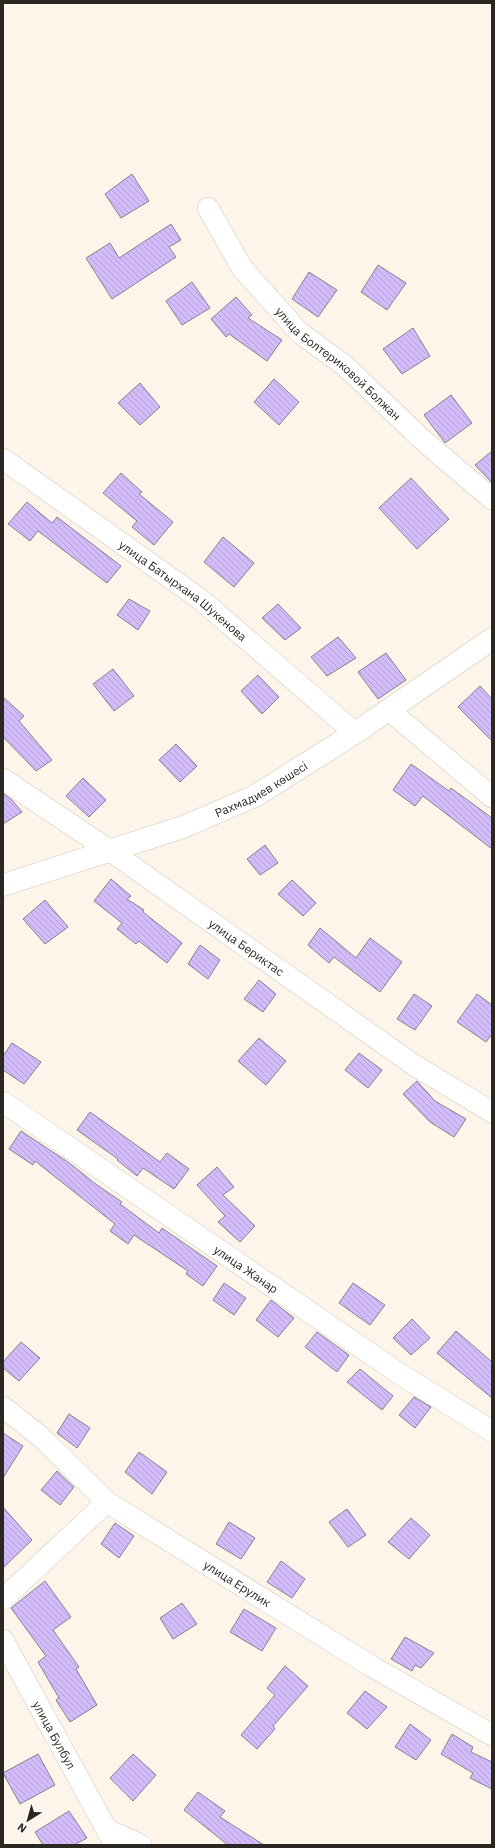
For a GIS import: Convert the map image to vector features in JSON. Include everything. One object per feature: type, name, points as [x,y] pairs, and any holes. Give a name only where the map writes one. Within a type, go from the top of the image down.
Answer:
[{"type":"street","name":"улица Болтериковой Болжан","points":[[208,208],[242,268],[300,333],[344,365],[425,442],[492,498]]},
{"type":"street","name":"улица Батырхана Шукенова","points":[[3,459],[200,599],[355,733]]},
{"type":"street","name":"Рахмадиев көшесі","points":[[3,885],[183,827],[254,796],[355,733],[492,639]]},
{"type":"street","points":[[389,710],[492,797]]},
{"type":"street","name":"улица Бериктас","points":[[3,779],[109,850],[414,1065],[492,1112]]},
{"type":"street","name":"улица Жанар","points":[[3,1102],[400,1374],[492,1431]]},
{"type":"street","name":"улица Ерулик","points":[[3,1407],[41,1437],[107,1502],[371,1666],[492,1735]]},
{"type":"street","points":[[3,1599],[107,1502]]},
{"type":"street","name":"улица Булбул","points":[[3,1640],[111,1837],[141,1845]]},
{"type":"building","points":[[132,174],[149,201],[121,218],[105,194]]},
{"type":"building","points":[[171,224],[181,240],[169,247],[176,257],[112,299],[86,258],[110,243],[119,258]]},
{"type":"building","points":[[378,265],[406,283],[387,310],[361,292]]},
{"type":"building","points":[[309,272],[337,290],[318,317],[292,299]]},
{"type":"building","points":[[192,282],[210,308],[182,325],[166,301]]},
{"type":"building","points":[[236,297],[252,315],[248,318],[282,340],[267,361],[229,334],[226,337],[211,319]]},
{"type":"building","points":[[413,328],[430,356],[402,374],[383,349]]},
{"type":"building","points":[[274,379],[299,402],[279,425],[254,402]]},
{"type":"building","points":[[140,383],[160,407],[140,425],[118,403]]},
{"type":"building","points":[[451,395],[472,423],[445,443],[424,415]]},
{"type":"building","points":[[492,451],[492,483],[475,465]]},
{"type":"building","points":[[121,473],[142,492],[139,494],[173,522],[154,545],[132,527],[137,521],[103,493]]},
{"type":"building","points":[[411,478],[449,519],[417,549],[379,508]]},
{"type":"building","points":[[27,502],[52,523],[57,517],[121,566],[107,583],[38,531],[30,541],[8,524]]},
{"type":"building","points":[[223,537],[254,563],[234,587],[204,562]]},
{"type":"building","points":[[129,599],[150,611],[138,630],[117,615]]},
{"type":"building","points":[[278,604],[301,628],[285,640],[262,618]]},
{"type":"building","points":[[338,637],[356,658],[327,676],[311,657]]},
{"type":"building","points":[[386,653],[406,680],[378,699],[358,672]]},
{"type":"building","points":[[113,669],[134,696],[114,711],[93,684]]},
{"type":"building","points":[[258,675],[279,697],[262,714],[241,691]]},
{"type":"building","points":[[480,686],[492,699],[492,741],[458,707]]},
{"type":"building","points":[[3,697],[24,716],[19,721],[52,760],[36,771],[3,737]]},
{"type":"building","points":[[176,744],[197,766],[180,782],[159,760]]},
{"type":"building","points":[[411,764],[449,791],[451,788],[492,818],[492,849],[423,796],[415,806],[393,790]]},
{"type":"building","points":[[83,778],[106,800],[89,817],[66,796]]},
{"type":"building","points":[[3,793],[12,800],[22,812],[3,824]]},
{"type":"building","points":[[265,845],[278,863],[260,875],[247,859]]},
{"type":"building","points":[[111,879],[131,896],[127,899],[144,910],[143,912],[182,943],[167,963],[139,941],[136,944],[117,929],[122,923],[94,901]]},
{"type":"building","points":[[292,880],[316,903],[303,916],[278,894]]},
{"type":"building","points":[[45,900],[68,927],[45,944],[23,919]]},
{"type":"building","points":[[320,928],[356,958],[370,938],[402,962],[380,992],[334,957],[329,963],[308,945]]},
{"type":"building","points":[[200,945],[220,960],[208,979],[188,964]]},
{"type":"building","points":[[259,980],[276,994],[263,1012],[244,999]]},
{"type":"building","points":[[414,994],[432,1006],[415,1030],[397,1019]]},
{"type":"building","points":[[477,994],[492,1005],[492,1034],[486,1042],[457,1022]]},
{"type":"building","points":[[259,1038],[286,1061],[266,1085],[238,1061]]},
{"type":"building","points":[[12,1043],[41,1062],[24,1084],[3,1070],[3,1056]]},
{"type":"building","points":[[359,1053],[382,1070],[368,1088],[345,1070]]},
{"type":"building","points":[[417,1081],[435,1101],[466,1119],[454,1137],[430,1122],[403,1094]]},
{"type":"building","points":[[90,1112],[160,1162],[167,1153],[189,1169],[174,1189],[143,1168],[137,1176],[117,1160],[118,1159],[77,1130]]},
{"type":"building","points":[[21,1131],[68,1162],[97,1185],[122,1202],[120,1204],[159,1233],[162,1228],[217,1266],[203,1286],[186,1274],[188,1271],[134,1235],[128,1244],[110,1231],[115,1224],[35,1161],[33,1165],[9,1149]]},
{"type":"building","points":[[217,1167],[234,1187],[223,1195],[255,1226],[240,1242],[218,1222],[225,1216],[197,1185]]},
{"type":"building","points":[[224,1283],[246,1298],[234,1315],[213,1300]]},
{"type":"building","points":[[353,1283],[385,1305],[370,1325],[339,1303]]},
{"type":"building","points":[[271,1300],[294,1318],[278,1337],[256,1320]]},
{"type":"building","points":[[412,1319],[430,1338],[411,1355],[393,1338]]},
{"type":"building","points":[[456,1331],[492,1362],[492,1398],[437,1353]]},
{"type":"building","points":[[317,1332],[349,1355],[337,1372],[305,1347]]},
{"type":"building","points":[[21,1342],[40,1358],[19,1381],[3,1368],[3,1362]]},
{"type":"building","points":[[360,1369],[393,1396],[382,1410],[347,1382]]},
{"type":"building","points":[[414,1397],[431,1407],[415,1428],[399,1415]]},
{"type":"building","points":[[69,1414],[90,1428],[77,1448],[57,1433]]},
{"type":"building","points":[[3,1433],[23,1446],[3,1478]]},
{"type":"building","points":[[139,1452],[167,1472],[152,1494],[125,1472]]},
{"type":"building","points":[[57,1471],[74,1487],[60,1505],[41,1490]]},
{"type":"building","points":[[3,1507],[32,1540],[3,1568]]},
{"type":"building","points":[[347,1509],[366,1535],[348,1547],[329,1522]]},
{"type":"building","points":[[411,1518],[430,1535],[409,1559],[388,1542]]},
{"type":"building","points":[[229,1522],[255,1538],[241,1559],[216,1544]]},
{"type":"building","points":[[115,1523],[134,1536],[119,1558],[101,1544]]},
{"type":"building","points":[[281,1561],[305,1579],[292,1598],[267,1582]]},
{"type":"building","points":[[45,1581],[71,1617],[53,1630],[79,1667],[76,1669],[97,1705],[70,1722],[56,1700],[59,1698],[38,1662],[46,1656],[11,1608]]},
{"type":"building","points":[[182,1603],[197,1624],[173,1639],[160,1618]]},
{"type":"building","points":[[244,1609],[276,1628],[262,1651],[230,1632]]},
{"type":"building","points":[[405,1637],[434,1653],[421,1668],[415,1665],[412,1671],[391,1659]]},
{"type":"building","points":[[285,1666],[308,1686],[273,1726],[275,1729],[257,1749],[241,1735],[275,1695],[267,1688]]},
{"type":"building","points":[[365,1691],[387,1707],[367,1729],[347,1713]]},
{"type":"building","points":[[410,1724],[431,1740],[416,1760],[395,1747]]},
{"type":"building","points":[[452,1734],[473,1747],[471,1752],[492,1762],[492,1789],[470,1778],[473,1773],[441,1754]]},
{"type":"building","points":[[38,1754],[55,1785],[20,1804],[3,1773]]},
{"type":"building","points":[[133,1754],[156,1775],[133,1801],[110,1778]]},
{"type":"building","points":[[198,1792],[225,1811],[220,1817],[264,1845],[228,1845],[184,1810]]},
{"type":"building","points":[[69,1811],[87,1838],[74,1845],[43,1845],[35,1832]]}]
